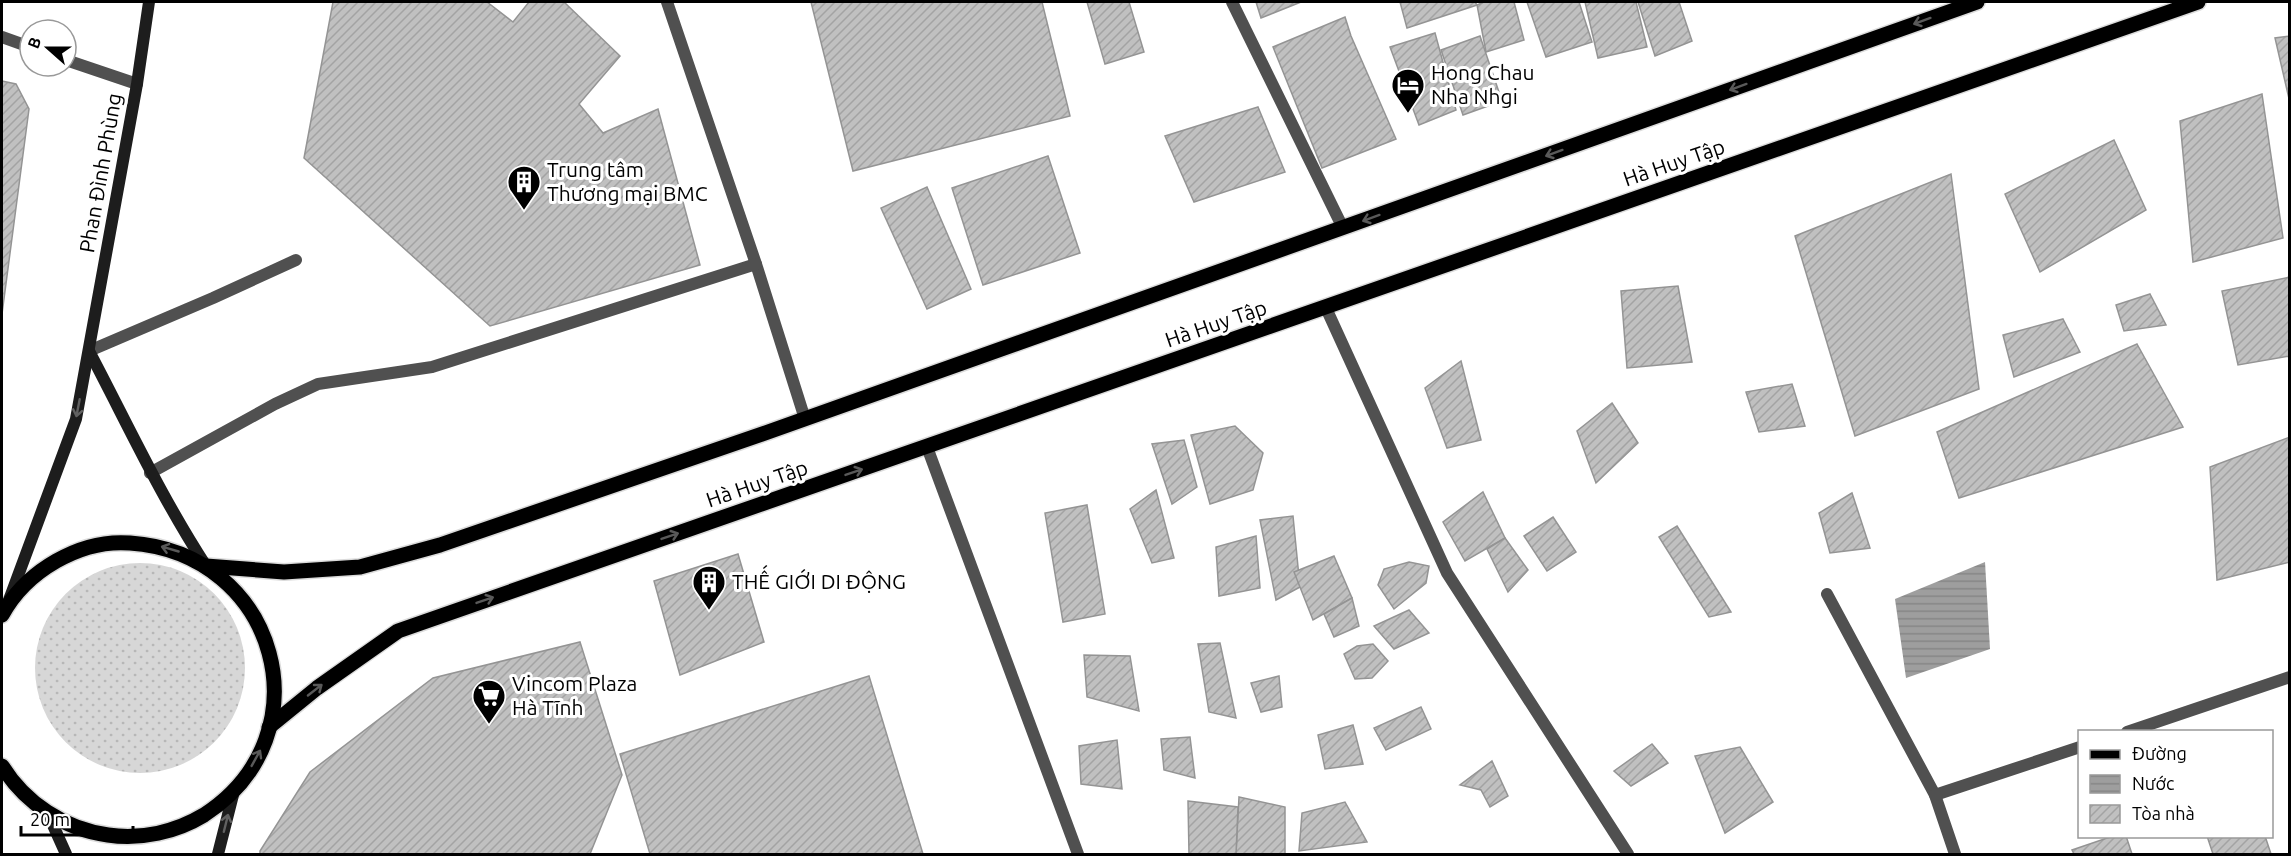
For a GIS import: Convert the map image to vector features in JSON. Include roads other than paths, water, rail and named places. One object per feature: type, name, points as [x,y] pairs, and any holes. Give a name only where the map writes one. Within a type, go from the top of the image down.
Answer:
[{"type":"main road","name":"Phan Đình Phùng","points":[[4,610],[76,419],[136,84],[148,2]]},
{"type":"main road","points":[[206,566],[284,572],[360,567],[440,545],[805,419],[1977,2]]},
{"type":"main road","name":"Hà Huy Tập","points":[[269,727],[317,688],[398,631],[2198,2]]},
{"type":"main road","points":[[89,351],[150,473],[176,520],[206,566]]},
{"type":"main road","points":[[2,766],[6,781],[48,814],[70,826],[120,837],[145,836],[193,821],[234,791],[261,750],[269,727],[273,701],[273,674],[268,649],[245,601],[227,582],[206,566],[181,553],[154,545],[126,543],[99,545],[47,566],[25,584],[4,610]]},
{"type":"main road","points":[[218,855],[234,791]]},
{"type":"main road","points":[[48,814],[66,855]]},
{"type":"street","points":[[667,2],[756,264],[805,419]]},
{"type":"street","points":[[1232,2],[1343,228]]},
{"type":"street","points":[[2,38],[18,43]]},
{"type":"street","points":[[78,64],[136,84]]},
{"type":"street","points":[[89,351],[296,260]]},
{"type":"street","points":[[150,473],[275,404],[318,384],[432,368],[756,264]]},
{"type":"street","points":[[1326,308],[1447,573],[1628,855]]},
{"type":"street","points":[[927,447],[1078,855]]},
{"type":"street","points":[[1827,594],[1935,795],[1955,855]]},
{"type":"street","points":[[2133,730],[2289,678]]},
{"type":"street","points":[[1935,795],[2078,747]]},
{"type":"water","points":[[1985,562],[1990,649],[1906,678],[1895,599]]},
{"type":"place","name":"Hong Chau Nha Nhgi","points":[[1408,114]]},
{"type":"place","name":"Trung tâm Thương mại BMC","points":[[524,211]]},
{"type":"place","name":"THẾ GIỚI DI ĐỘNG","points":[[709,611]]},
{"type":"place","name":"Vincom Plaza Hà Tĩnh","points":[[489,725]]}]
